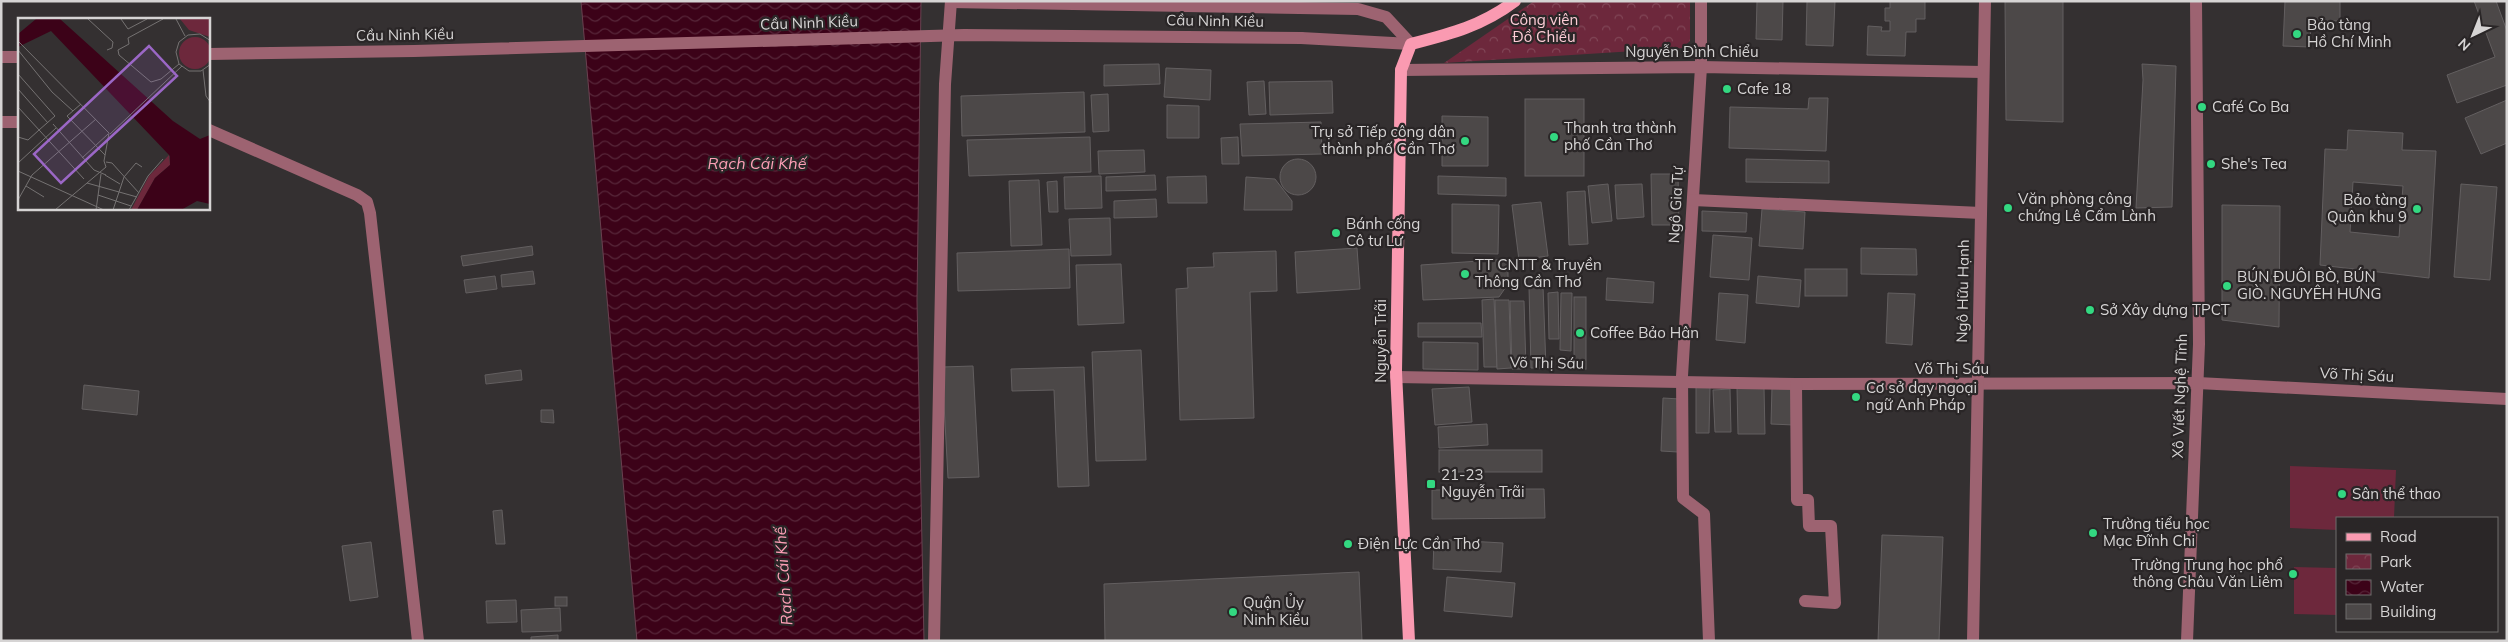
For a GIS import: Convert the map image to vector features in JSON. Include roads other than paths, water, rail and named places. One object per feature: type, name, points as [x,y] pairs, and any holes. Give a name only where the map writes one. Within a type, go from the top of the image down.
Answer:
[{"type":"main road","points":[[1411,44],[1461,32],[1500,13],[1515,1]]},
{"type":"main road","name":"Nguyễn Trãi","points":[[1409,641],[1396,377],[1401,70],[1411,44]]},
{"type":"street","name":"Ngô Gia Tự","points":[[1701,1],[1701,67],[1682,381],[1683,498],[1704,514],[1709,641]]},
{"type":"street","name":"Ngô Hữu Hạnh","points":[[1973,641],[1985,1]]},
{"type":"street","name":"Xô Viết Nghệ Tĩnh","points":[[2187,641],[2198,383],[2196,1]]},
{"type":"street","points":[[934,641],[945,84],[951,2],[1358,9],[1386,17],[1411,44]]},
{"type":"street","name":"Cầu Ninh Kiều","points":[[210,54],[424,51],[964,35],[1301,38],[1411,44]]},
{"type":"street","points":[[1,57],[18,57]]},
{"type":"street","name":"Nguyễn Đình Chiểu","points":[[1401,70],[1701,67],[1983,72]]},
{"type":"street","points":[[1,122],[18,122]]},
{"type":"street","points":[[210,130],[357,195],[366,202],[370,213],[418,641]]},
{"type":"street","points":[[1693,200],[1981,213]]},
{"type":"street","name":"Võ Thị Sáu","points":[[1396,377],[1796,384],[2198,383],[2507,399]]},
{"type":"street","points":[[1796,384],[1797,500],[1808,500],[1809,526],[1831,526],[1835,603],[1804,600]]},
{"type":"water","name":"Rạch Cái Khế","points":[[581,1],[921,1],[917,301],[924,641],[637,641]]},
{"type":"place","name":"Bảo tàng Hồ Chí Minh","points":[[2297,34]]},
{"type":"place","name":"Cafe 18","points":[[1727,89]]},
{"type":"place","name":"Café Co Ba","points":[[2202,107]]},
{"type":"place","name":"Thanh tra thành phố Cần Thơ","points":[[1554,137]]},
{"type":"place","name":"Trụ sở Tiếp công dân thành phố Cần Thơ","points":[[1465,141]]},
{"type":"place","name":"She's Tea","points":[[2211,164]]},
{"type":"place","name":"Văn phòng công chứng Lê Cẩm Lành","points":[[2008,208]]},
{"type":"place","name":"Bảo tàng Quân khu 9","points":[[2417,209]]},
{"type":"place","name":"Bánh cống Cô tư Lư","points":[[1336,233]]},
{"type":"place","name":"TT CNTT & Truyền Thông Cần Thơ","points":[[1465,274]]},
{"type":"place","name":"BÚN ĐUÔI BÒ, BÚN GIÒ. NGUYÊH HƯNG","points":[[2227,286]]},
{"type":"place","name":"Sở Xây dựng TPCT","points":[[2090,310]]},
{"type":"place","name":"Coffee Bảo Hân","points":[[1580,333]]},
{"type":"place","name":"Cơ sở dạy ngoại ngữ Anh Pháp","points":[[1856,397]]},
{"type":"place","name":"21-23 Nguyễn Trãi","points":[[1431,484]]},
{"type":"place","name":"Sân thể thao","points":[[2342,494]]},
{"type":"place","name":"Trường tiểu học Mạc Đĩnh Chi","points":[[2093,533]]},
{"type":"place","name":"Điện Lực Cần Thơ","points":[[1348,544]]},
{"type":"place","name":"Trường Trung học phổ thông Châu Văn Liêm","points":[[2293,574]]},
{"type":"place","name":"Quận Ủy Ninh Kiều","points":[[1233,612]]},
{"type":"park label","name":"Công viên Đồ Chiểu","points":[[1544,28]]}]
